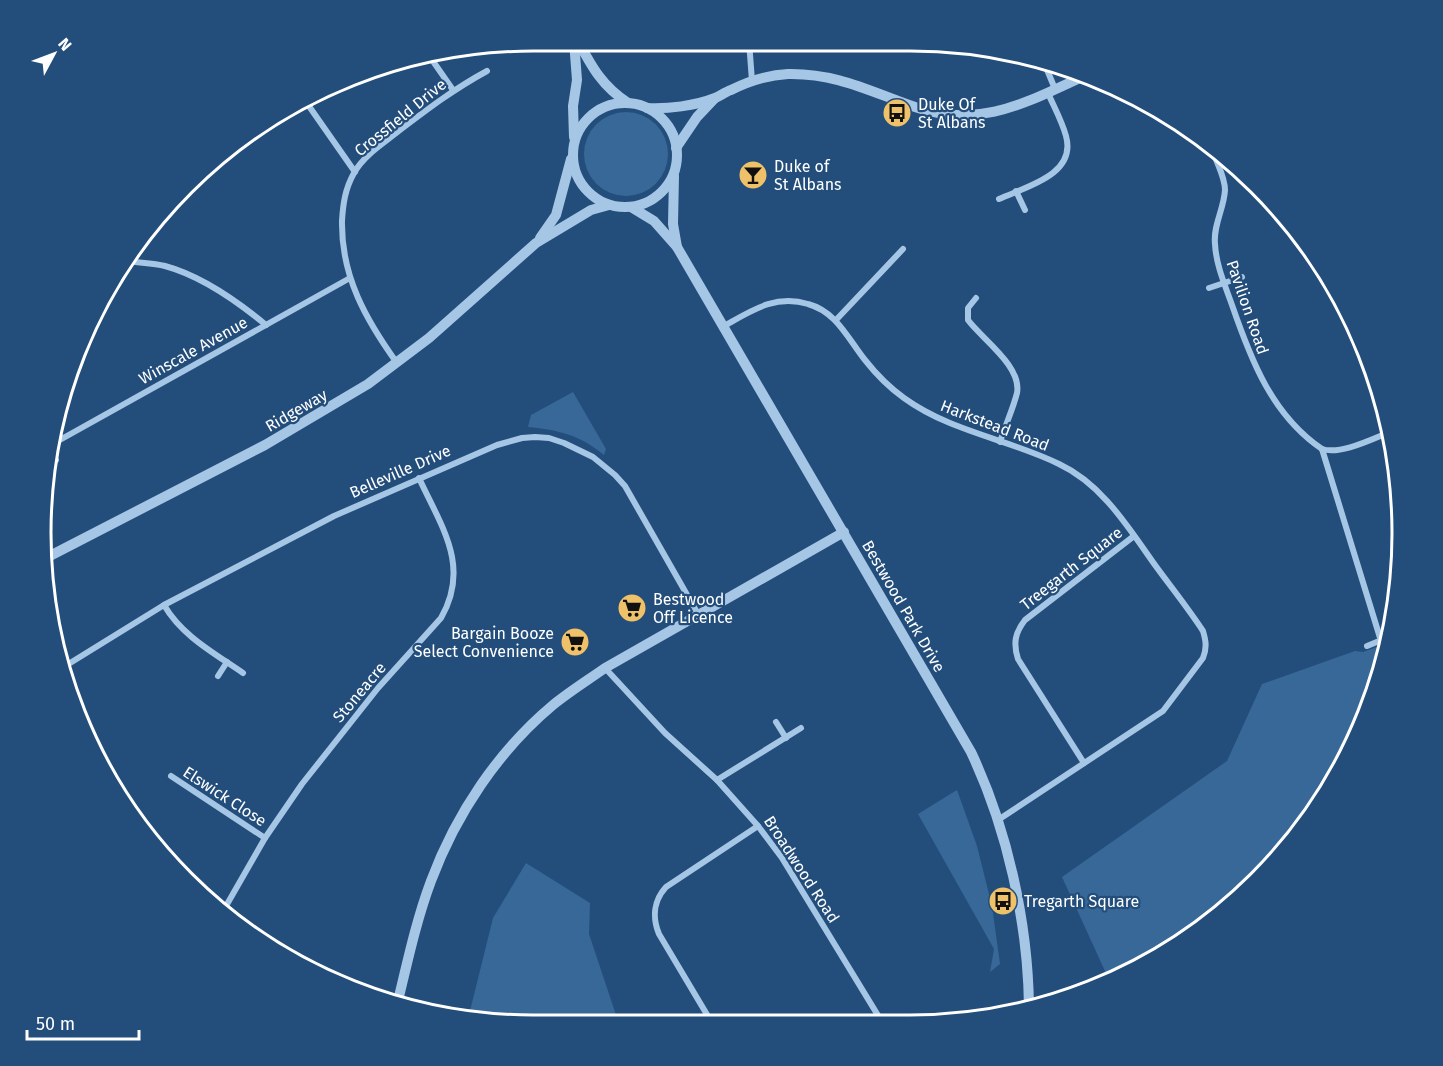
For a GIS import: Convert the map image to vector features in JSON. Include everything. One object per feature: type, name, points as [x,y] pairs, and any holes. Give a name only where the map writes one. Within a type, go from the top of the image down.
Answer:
[{"type":"street","points":[[576,51],[577,80],[573,106],[574,168],[586,191],[609,205],[631,207],[645,204],[667,186],[674,174],[677,161],[673,135],[667,124],[647,108]]},
{"type":"street","points":[[582,51],[597,76],[617,96],[628,103],[647,108],[714,99],[752,81],[790,74],[819,75],[839,79],[915,107],[950,115],[994,113],[1013,108],[1074,81]]},
{"type":"street","points":[[750,51],[752,81]]},
{"type":"street","points":[[433,61],[453,90]]},
{"type":"street","name":"Crossfield Drive","points":[[397,363],[366,315],[350,278],[343,246],[343,202],[354,172],[382,144],[453,90],[487,71]]},
{"type":"street","points":[[999,199],[1054,174],[1066,156],[1066,137],[1046,71]]},
{"type":"street","points":[[676,148],[697,117],[714,99]]},
{"type":"street","points":[[575,141],[585,122],[601,109],[614,104],[628,103]]},
{"type":"street","points":[[309,107],[354,172]]},
{"type":"street","name":"Ridgeway","points":[[536,243],[556,214],[573,154]]},
{"type":"street","name":"Pavilion Road","points":[[1217,162],[1225,188],[1214,237],[1216,257],[1248,350],[1260,377],[1273,398],[1294,424],[1322,449]]},
{"type":"street","name":"Bestwood Park Drive","points":[[674,174],[673,224],[677,247]]},
{"type":"street","points":[[1016,191],[1024,210]]},
{"type":"street","name":"Ridgeway","points":[[52,555],[266,445],[349,396],[429,338],[536,243],[591,210],[609,205]]},
{"type":"street","name":"Bestwood Park Drive","points":[[631,207],[654,221],[677,247],[970,752],[988,791],[1020,907],[1026,948],[1029,1000]]},
{"type":"street","points":[[836,320],[903,249]]},
{"type":"street","points":[[134,262],[163,266],[183,272],[239,302],[266,325]]},
{"type":"street","points":[[1209,288],[1242,277]]},
{"type":"street","name":"Winscale Avenue","points":[[60,441],[350,278]]},
{"type":"street","points":[[976,298],[968,308],[968,320],[1007,363],[1017,381],[1017,391],[1000,442]]},
{"type":"street","name":"Harkstead Road","points":[[724,326],[759,306],[784,301],[810,304],[836,320],[864,359],[903,398],[931,415],[1048,459],[1074,472],[1103,497],[1134,536]]},
{"type":"street","points":[[1322,449],[1341,450],[1382,435]]},
{"type":"street","name":"Belleville Drive","points":[[69,664],[164,605],[334,516],[465,457],[522,438],[549,438],[578,449],[605,466],[625,486],[698,614]]},
{"type":"street","points":[[1322,449],[1380,638]]},
{"type":"street","name":"Stoneacre","points":[[227,904],[265,838],[302,784],[378,688],[441,618],[448,606],[453,591],[455,572],[452,553],[419,478]]},
{"type":"street","points":[[399,996],[421,911],[443,851],[474,795],[511,747],[553,705],[605,668],[844,532]]},
{"type":"street","name":"Treegarth Square","points":[[997,820],[1084,763],[1163,711],[1203,658],[1206,640],[1203,631],[1134,536],[1025,620],[1015,639],[1018,658],[1084,763]]},
{"type":"street","points":[[164,605],[173,621],[186,633],[243,674]]},
{"type":"street","points":[[1367,646],[1380,640]]},
{"type":"street","points":[[218,676],[227,662]]},
{"type":"street","name":"Broadwood Road","points":[[605,668],[665,733],[717,780],[758,826],[782,858],[878,1015]]},
{"type":"street","points":[[776,722],[786,738]]},
{"type":"street","points":[[717,780],[801,728]]},
{"type":"street","name":"Elswick Close","points":[[171,776],[265,838]]},
{"type":"street","points":[[707,1015],[659,934],[655,908],[660,893],[666,886],[758,826]]},
{"type":"shaded area","points":[[618,112],[634,112],[650,119],[661,130],[668,146],[665,170],[656,184],[634,196],[618,196],[602,189],[591,178],[584,162],[584,146],[591,130],[602,119]]},
{"type":"shaded area","points":[[573,392],[606,449],[604,455],[578,438],[528,427],[531,415]]},
{"type":"shaded area","points":[[1379,646],[1366,688],[1342,746],[1311,801],[1272,851],[1228,895],[1178,934],[1106,973],[1062,877],[1227,761],[1262,684],[1355,651],[1363,652]]},
{"type":"shaded area","points":[[957,790],[977,846],[992,906],[1000,964],[990,972],[994,949],[918,814]]},
{"type":"shaded area","points":[[526,863],[590,903],[589,934],[616,1015],[533,1015],[470,1011],[493,918]]},
{"type":"place","name":"Duke Of St Albans","points":[[897,113]]},
{"type":"place","name":"Duke of St Albans","points":[[753,175]]},
{"type":"place","name":"Bestwood Off Licence","points":[[632,608]]},
{"type":"place","name":"Bargain Booze Select Convenience","points":[[575,642]]},
{"type":"place","name":"Tregarth Square","points":[[1003,901]]}]
